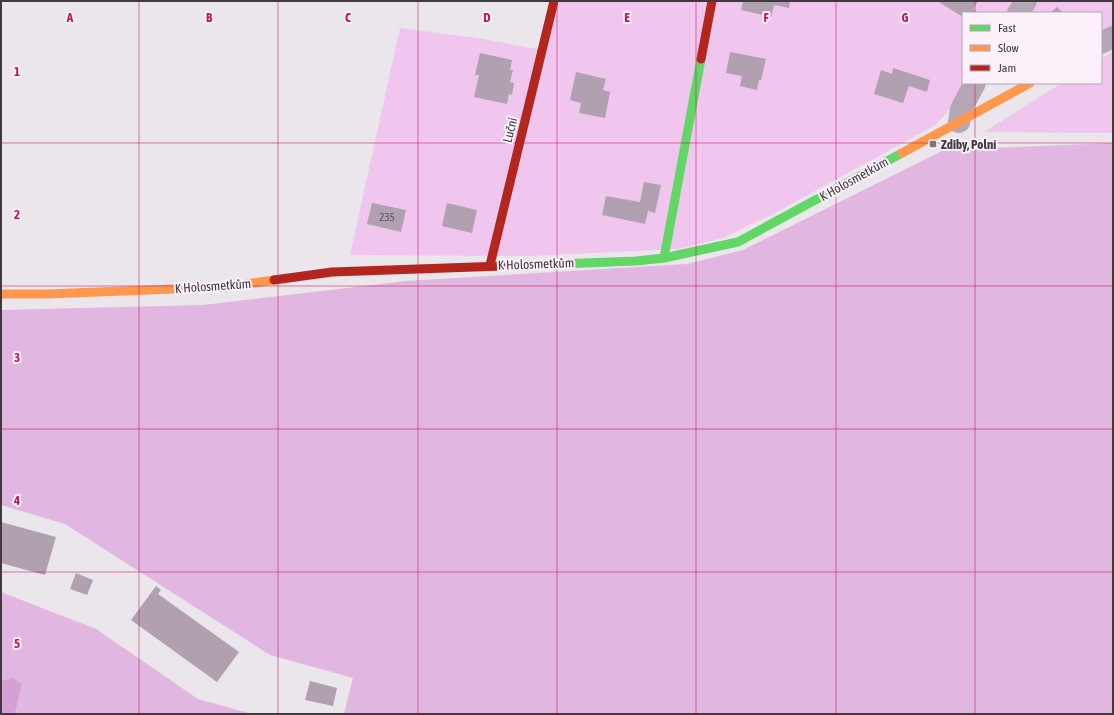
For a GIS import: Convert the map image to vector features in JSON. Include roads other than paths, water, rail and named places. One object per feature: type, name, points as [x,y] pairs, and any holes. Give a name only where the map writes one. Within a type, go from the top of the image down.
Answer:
[{"type":"street","name":"Luční","points":[[490,265],[554,1]]},
{"type":"street","points":[[664,258],[712,1]]},
{"type":"street","points":[[1019,12],[1026,1]]},
{"type":"street","points":[[1102,42],[1113,37]]},
{"type":"street","points":[[959,122],[961,109],[974,84]]},
{"type":"street","name":"K Holosmetkům","points":[[1,294],[47,294],[225,287],[332,272],[490,265],[636,261],[664,258],[738,242],[749,237],[1028,84]]},
{"type":"place","name":"Zdiby, Polní","points":[[933,144]]}]
